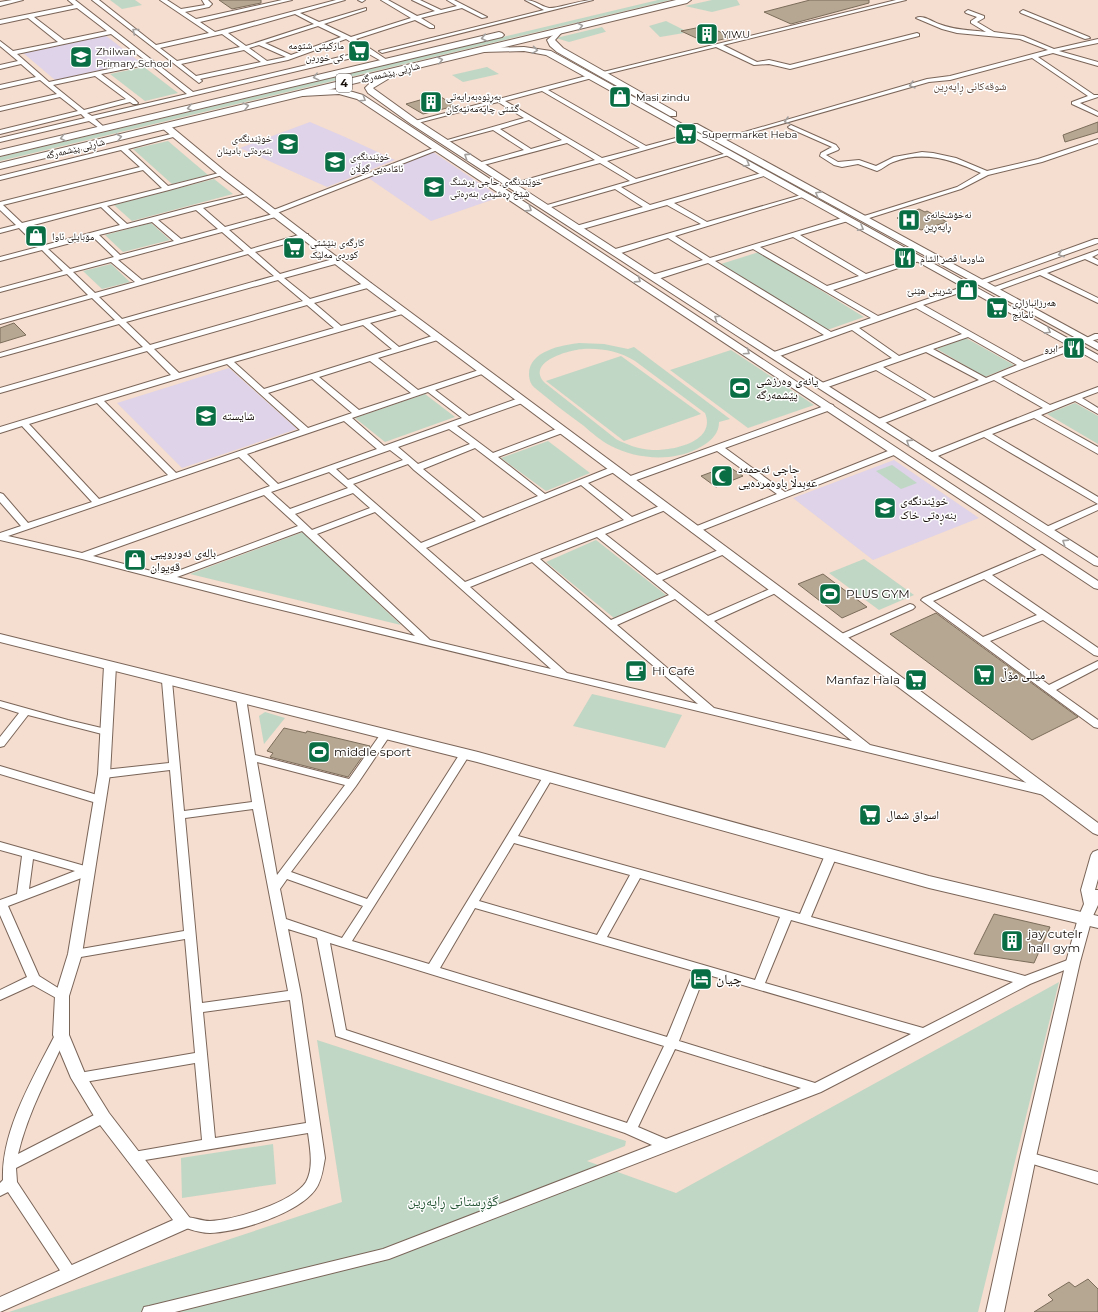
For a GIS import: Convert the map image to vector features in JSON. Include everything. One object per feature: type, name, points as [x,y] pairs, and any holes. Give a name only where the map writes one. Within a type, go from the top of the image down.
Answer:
[{"type":"highway","name":"شاڕێی پێشمەرگە","points":[[0,166],[687,0]]},
{"type":"highway","name":"شاڕێی پێشمەرگە","points":[[0,153],[383,56],[508,32]]},
{"type":"main road","points":[[0,638],[167,681],[465,754],[929,882],[1093,910]]},
{"type":"street","points":[[0,4],[8,1],[20,0]]},
{"type":"street","points":[[71,0],[192,94]]},
{"type":"street","points":[[95,0],[210,90]]},
{"type":"street","points":[[164,0],[214,34]]},
{"type":"street","points":[[180,11],[207,6],[210,4],[204,0]]},
{"type":"street","points":[[254,0],[272,8]]},
{"type":"street","points":[[196,21],[289,0]]},
{"type":"street","points":[[155,47],[223,32],[342,0]]},
{"type":"street","points":[[384,0],[432,27]]},
{"type":"street","points":[[415,0],[441,12]]},
{"type":"street","points":[[450,0],[484,17]]},
{"type":"street","points":[[528,0],[549,10]]},
{"type":"street","points":[[296,13],[348,38],[370,52],[383,56],[590,0]]},
{"type":"street","points":[[872,0],[883,5]]},
{"type":"street","points":[[602,73],[903,0]]},
{"type":"street","points":[[0,22],[78,6]]},
{"type":"street","points":[[195,78],[267,64],[348,38],[462,6]]},
{"type":"street","points":[[176,63],[245,48],[364,9]]},
{"type":"street","points":[[279,12],[286,15]]},
{"type":"street","points":[[968,12],[982,17],[974,21],[974,24],[995,34]]},
{"type":"street","points":[[1022,12],[1087,38]]},
{"type":"street","points":[[28,16],[62,42]]},
{"type":"street","points":[[919,18],[944,28],[957,31],[995,34],[1031,40],[1053,51],[1098,64]]},
{"type":"street","points":[[12,53],[111,32]]},
{"type":"street","points":[[223,32],[267,64]]},
{"type":"street","points":[[559,32],[551,40],[560,50],[664,109],[718,144],[729,154],[1098,359]]},
{"type":"street","points":[[717,45],[753,64],[760,65],[773,63],[790,67],[917,35]]},
{"type":"street","points":[[1064,48],[1078,40],[1098,35]]},
{"type":"street","points":[[718,144],[929,80],[950,78],[1064,48],[1098,41]]},
{"type":"street","points":[[259,43],[291,57]]},
{"type":"street","points":[[1,46],[12,53],[102,128]]},
{"type":"street","points":[[482,50],[520,49],[548,53],[694,135],[718,144],[728,144],[823,118],[938,85],[950,78]]},
{"type":"street","points":[[0,140],[370,52]]},
{"type":"street","points":[[1033,56],[1095,96]]},
{"type":"street","points":[[0,67],[22,62]]},
{"type":"street","points":[[48,84],[151,62]]},
{"type":"street","points":[[400,70],[376,82],[369,88],[372,93],[414,122],[655,277],[739,333],[1098,563]]},
{"type":"street","points":[[96,74],[140,106]]},
{"type":"street","points":[[414,122],[590,77]]},
{"type":"street","points":[[0,87],[41,78]]},
{"type":"street","points":[[543,89],[645,148]]},
{"type":"street","points":[[297,94],[348,92],[360,97],[481,178],[725,337],[1098,586]]},
{"type":"street","points":[[0,109],[61,95]]},
{"type":"street","points":[[1095,96],[1074,103],[1098,114]]},
{"type":"street","points":[[0,132],[132,100]]},
{"type":"street","points":[[500,100],[635,181]]},
{"type":"street","points":[[382,112],[395,109]]},
{"type":"street","points":[[653,112],[664,109]]},
{"type":"street","points":[[815,114],[823,118]]},
{"type":"street","points":[[446,142],[530,118]]},
{"type":"street","points":[[27,126],[34,132]]},
{"type":"street","points":[[165,126],[223,174],[336,261],[1098,830]]},
{"type":"street","points":[[791,127],[834,146],[836,149],[823,154],[822,156],[836,164],[842,165],[859,162],[877,169],[895,159],[928,153],[958,160],[986,173]]},
{"type":"street","points":[[494,128],[530,151]]},
{"type":"street","points":[[0,178],[175,135]]},
{"type":"street","points":[[513,185],[694,135]]},
{"type":"street","points":[[480,164],[567,141]]},
{"type":"street","points":[[863,218],[959,188],[986,173],[1040,161],[1098,141]]},
{"type":"street","points":[[728,144],[1098,347]]},
{"type":"street","points":[[123,148],[167,189]]},
{"type":"street","points":[[0,290],[223,229],[275,213],[438,148]]},
{"type":"street","points":[[546,207],[729,154]]},
{"type":"street","points":[[0,205],[145,168]]},
{"type":"street","points":[[0,231],[223,174]]},
{"type":"street","points":[[481,178],[494,174]]},
{"type":"street","points":[[579,228],[765,174]]},
{"type":"street","points":[[616,187],[649,208]]},
{"type":"street","points":[[0,259],[249,194]]},
{"type":"street","points":[[615,252],[803,196]]},
{"type":"street","points":[[668,202],[707,225]]},
{"type":"street","points":[[0,205],[177,376]]},
{"type":"street","points":[[102,205],[125,226]]},
{"type":"street","points":[[197,207],[340,329]]},
{"type":"street","points":[[153,219],[179,241]]},
{"type":"street","points":[[655,277],[845,219]]},
{"type":"street","points":[[94,234],[115,258],[140,282]]},
{"type":"street","points":[[795,235],[866,277]]},
{"type":"street","points":[[0,322],[305,236]]},
{"type":"street","points":[[669,236],[707,261],[830,335]]},
{"type":"street","points":[[582,244],[596,239]]},
{"type":"street","points":[[980,282],[1098,241]]},
{"type":"street","points":[[754,247],[878,319]]},
{"type":"street","points":[[993,289],[1098,252]]},
{"type":"street","points":[[1085,256],[1098,263]]},
{"type":"street","points":[[827,289],[918,260]]},
{"type":"street","points":[[0,355],[336,261]]},
{"type":"street","points":[[1040,272],[1098,301]]},
{"type":"street","points":[[0,391],[368,285]]},
{"type":"street","points":[[774,355],[968,287]]},
{"type":"street","points":[[917,305],[1023,365]]},
{"type":"street","points":[[0,430],[177,376],[403,311]]},
{"type":"street","points":[[364,322],[398,350]]},
{"type":"street","points":[[852,328],[898,359]]},
{"type":"street","points":[[725,337],[739,333]]},
{"type":"street","points":[[822,386],[968,334]]},
{"type":"street","points":[[1086,340],[1098,336]]},
{"type":"street","points":[[262,392],[438,337]]},
{"type":"street","points":[[879,422],[932,400],[1074,346]]},
{"type":"street","points":[[927,349],[984,380]]},
{"type":"street","points":[[372,358],[416,393]]},
{"type":"street","points":[[228,361],[306,431]]},
{"type":"street","points":[[877,367],[932,400]]},
{"type":"street","points":[[0,537],[26,526],[482,371]]},
{"type":"street","points":[[313,376],[357,413]]},
{"type":"street","points":[[994,377],[1050,409]]},
{"type":"street","points":[[429,389],[468,419]]},
{"type":"street","points":[[930,456],[1098,389]]},
{"type":"street","points":[[1075,398],[1098,411]]},
{"type":"street","points":[[99,400],[174,476]]},
{"type":"street","points":[[82,556],[522,400]]},
{"type":"street","points":[[628,480],[830,407]]},
{"type":"street","points":[[1034,415],[1098,451]]},
{"type":"street","points":[[345,417],[382,450]]},
{"type":"street","points":[[24,423],[97,502]]},
{"type":"street","points":[[450,425],[544,497]]},
{"type":"street","points":[[491,457],[562,430]]},
{"type":"street","points":[[985,434],[1098,502]]},
{"type":"street","points":[[391,446],[482,522]]},
{"type":"street","points":[[417,468],[476,446]]},
{"type":"street","points":[[718,447],[784,495]]},
{"type":"street","points":[[695,530],[896,451]]},
{"type":"street","points":[[240,453],[276,487]]},
{"type":"street","points":[[288,513],[409,461]]},
{"type":"street","points":[[330,468],[563,674]]},
{"type":"street","points":[[932,475],[949,468]]},
{"type":"street","points":[[420,547],[614,469]]},
{"type":"street","points":[[582,482],[630,520]]},
{"type":"street","points":[[265,491],[427,642]]},
{"type":"street","points":[[0,496],[26,526]]},
{"type":"street","points":[[464,586],[665,507]]},
{"type":"street","points":[[1047,530],[1098,507]]},
{"type":"street","points":[[167,578],[307,530],[376,509]]},
{"type":"street","points":[[598,533],[867,748]]},
{"type":"street","points":[[0,537],[1044,791]]},
{"type":"street","points":[[1043,550],[926,600],[1098,725]]},
{"type":"street","points":[[656,579],[724,551]]},
{"type":"street","points":[[534,559],[712,710]]},
{"type":"street","points":[[985,575],[1098,654]]},
{"type":"street","points":[[707,620],[775,590]]},
{"type":"street","points":[[610,624],[676,595]]},
{"type":"street","points":[[840,638],[910,607]]},
{"type":"street","points":[[982,641],[1044,616]]},
{"type":"street","points":[[1049,689],[1098,664]]},
{"type":"street","points":[[110,666],[104,774],[75,954],[62,996],[61,1035],[79,1078],[103,1116],[133,1157],[185,1222]]},
{"type":"street","points":[[167,681],[209,1143]]},
{"type":"street","points":[[0,1305],[185,1222],[210,1227],[225,1225],[275,1210],[300,1196],[310,1186],[316,1172],[318,1158],[295,995],[258,805],[241,698]]},
{"type":"street","points":[[0,704],[106,732]]},
{"type":"street","points":[[0,744],[26,711]]},
{"type":"street","points":[[274,890],[284,874],[352,783],[386,734]]},
{"type":"street","points":[[345,943],[465,754]]},
{"type":"street","points":[[250,757],[352,783]]},
{"type":"street","points":[[104,774],[175,766]]},
{"type":"street","points":[[0,770],[100,800]]},
{"type":"street","points":[[432,970],[548,777]]},
{"type":"street","points":[[179,815],[258,805]]},
{"type":"street","points":[[511,838],[1026,982]]},
{"type":"street","points":[[0,846],[88,871]]},
{"type":"street","points":[[23,896],[28,854]]},
{"type":"street","points":[[995,1312],[1028,1157],[1073,962],[1093,910],[1088,890],[1098,854]]},
{"type":"street","points":[[804,919],[831,855]]},
{"type":"street","points":[[62,996],[34,979],[1,904],[88,871]]},
{"type":"street","points":[[600,940],[637,873]]},
{"type":"street","points":[[284,874],[370,904]]},
{"type":"street","points":[[472,903],[925,1033]]},
{"type":"street","points":[[758,986],[787,914]]},
{"type":"street","points":[[281,922],[816,1088]]},
{"type":"street","points":[[75,954],[190,934]]},
{"type":"street","points":[[323,936],[340,1033],[630,1129],[666,1145]]},
{"type":"street","points":[[149,1312],[384,1255],[816,1088],[1026,982],[1073,962]]},
{"type":"street","points":[[630,1129],[671,1044],[701,969]]},
{"type":"street","points":[[0,995],[34,979]]},
{"type":"street","points":[[197,1008],[295,995]]},
{"type":"street","points":[[61,1035],[28,1103],[16,1135],[5,1186],[70,1274]]},
{"type":"street","points":[[79,1078],[201,1057]]},
{"type":"street","points":[[9,1165],[103,1116]]},
{"type":"street","points":[[133,1157],[209,1143],[314,1127]]},
{"type":"street","points":[[1028,1157],[1098,1178]]},
{"type":"shaded area","name":"Zhilwan Primary School","points":[[105,35],[140,62],[55,80],[22,52]]},
{"type":"shaded area","points":[[310,122],[395,160],[327,187],[240,148]]},
{"type":"shaded area","name":"خوێندنگەی حاجی پرشنگ شێخ ڕەشیدی بنەڕەتی","points":[[433,152],[500,197],[431,221],[367,177]]},
{"type":"shaded area","name":"شایستە","points":[[229,368],[297,429],[182,468],[117,403]]},
{"type":"shaded area","name":"خوێندنگەی بنەڕەتی خاک","points":[[894,460],[979,518],[873,560],[793,498]]},
{"type":"green space","points":[[110,0],[135,0],[142,5],[122,9]]},
{"type":"green space","points":[[658,0],[671,0],[0,161],[0,157]]},
{"type":"green space","points":[[712,0],[737,0],[740,5],[712,12],[685,6]]},
{"type":"green space","points":[[666,21],[684,30],[680,31],[684,33],[660,37],[649,26]]},
{"type":"green space","points":[[602,27],[606,32],[569,42],[556,38]]},
{"type":"green space","points":[[144,67],[178,93],[145,101],[110,74]]},
{"type":"green space","points":[[487,67],[499,74],[463,82],[452,75]]},
{"type":"green space","points":[[168,141],[208,175],[172,184],[133,149]]},
{"type":"green space","points":[[214,179],[233,194],[132,221],[114,205]]},
{"type":"green space","points":[[151,223],[170,240],[123,252],[105,235]]},
{"type":"green space","points":[[759,252],[864,317],[827,330],[721,264]]},
{"type":"green space","points":[[111,264],[130,282],[102,289],[83,271]]},
{"type":"green space","points":[[966,338],[1014,365],[985,377],[937,349]]},
{"type":"green space","points":[[572,344],[604,344],[628,349],[634,347],[730,419],[719,422],[719,427],[715,435],[705,444],[697,449],[676,456],[642,456],[631,454],[611,446],[553,403],[530,382],[530,366],[534,360],[548,351]],"holes":[[[590,349],[616,353],[635,361],[705,413],[707,423],[705,431],[699,438],[690,443],[661,450],[638,448],[616,439],[545,383],[540,376],[541,369],[551,358],[568,352]]]},
{"type":"green space","name":"یانەی وەرزشی پێشمەرگە","points":[[731,350],[814,405],[748,428],[670,370]]},
{"type":"green space","points":[[621,356],[701,414],[624,441],[546,381]]},
{"type":"green space","points":[[425,394],[455,417],[385,442],[355,418]]},
{"type":"green space","points":[[1075,403],[1098,416],[1098,444],[1047,414]]},
{"type":"green space","points":[[548,441],[590,473],[546,491],[501,458]]},
{"type":"green space","points":[[892,465],[917,483],[901,489],[876,471]]},
{"type":"green space","points":[[303,532],[401,625],[190,574]]},
{"type":"green space","points":[[596,540],[666,595],[614,618],[546,562]]},
{"type":"green space","points":[[864,559],[914,595],[879,610],[829,573]]},
{"type":"green space","points":[[592,694],[682,715],[665,748],[573,726]]},
{"type":"green space","points":[[265,712],[285,718],[264,744],[259,716]]},
{"type":"green space","name":"گۆڕستانی ڕاپەڕین","points":[[1059,982],[978,1312],[9,1312],[342,1202],[317,1040],[626,1141],[625,1146],[587,1161],[676,1193]]},
{"type":"green space","points":[[273,1144],[276,1184],[182,1198],[181,1158]]},
{"type":"building","points":[[219,0],[261,0],[261,3],[232,9]]},
{"type":"building","points":[[810,0],[869,0],[869,3],[791,24],[764,12]]},
{"type":"building","name":"YIWU","points":[[706,26],[732,37],[707,43],[681,31]]},
{"type":"building","name":"بەڕێوەبەرایەتی گشتی چاپەمەنیەکان","points":[[432,94],[438,95],[455,106],[423,114],[406,104],[427,98]]},
{"type":"building","points":[[1098,122],[1098,132],[1065,142],[1063,135]]},
{"type":"building","name":"نەخۆشخانەی ڕاپەڕین","points":[[919,209],[925,212],[927,211],[947,222],[921,230],[897,218]]},
{"type":"building","points":[[14,323],[26,335],[0,343],[0,328]]},
{"type":"building","name":"حاجی ئەحمەد عەبدڵا باوەمردەیی","points":[[728,466],[743,476],[716,487],[701,476]]},
{"type":"building","name":"PLUS GYM","points":[[823,574],[867,607],[842,618],[798,584]]},
{"type":"building","name":"میللی مۆڵ","points":[[936,613],[1078,717],[1032,740],[890,634]]},
{"type":"building","name":"middle sport","points":[[284,728],[306,733],[307,731],[370,746],[348,777],[270,757],[273,753],[267,751]]},
{"type":"building","name":"jay cutelr hall gym","points":[[994,914],[1050,927],[1034,963],[974,954]]},
{"type":"building","points":[[1088,1279],[1098,1289],[1098,1312],[1034,1312],[1053,1300],[1048,1295],[1069,1282],[1075,1287]]},
{"type":"place","name":"YIWU","points":[[707,34]]},
{"type":"place","name":"مارکیتی شتومه کی خوردن","points":[[359,51]]},
{"type":"place","name":"Zhilwan Primary School","points":[[81,57]]},
{"type":"place","name":"Masi zindu","points":[[620,97]]},
{"type":"place","name":"بەڕێوەبەرایەتی گشتی چاپەمەنیەکان","points":[[431,102]]},
{"type":"place","name":"Supermarket Heba","points":[[686,134]]},
{"type":"place","name":"خوێندنگەی بنەرەتی بادینان","points":[[288,144]]},
{"type":"place","name":"خوێندنگەی ئامادەیی گوڵان","points":[[335,162]]},
{"type":"place","name":"خوێندنگەی حاجی پرشنگ شێخ ڕەشیدی بنەڕەتی","points":[[434,187]]},
{"type":"place","name":"نەخۆشخانەی ڕاپەڕین","points":[[909,220]]},
{"type":"place","name":"مۆبایلی ئاوا","points":[[36,236]]},
{"type":"place","name":"کارگەی بنێشتی کوردی مەلیک","points":[[294,248]]},
{"type":"place","name":"شاورما قصر الشام","points":[[905,258]]},
{"type":"place","name":"شرینی هێنێ","points":[[967,290]]},
{"type":"place","name":"هەرزانبازاڕی ئامانج","points":[[997,308]]},
{"type":"place","name":"ابرو","points":[[1074,348]]},
{"type":"place","name":"یانەی وەرزشی پێشمەرگە","points":[[740,388]]},
{"type":"place","name":"شایستە","points":[[206,416]]},
{"type":"place","name":"حاجی ئەحمەد عەبدڵا باوەمردەیی","points":[[722,476]]},
{"type":"place","name":"خوێندنگەی بنەڕەتی خاک","points":[[885,508]]},
{"type":"place","name":"بالەی ئەوروپیی قەیوان","points":[[135,560]]},
{"type":"place","name":"PLUS GYM","points":[[830,594]]},
{"type":"place","name":"Hi Café","points":[[636,671]]},
{"type":"place","name":"میللی مۆڵ","points":[[984,675]]},
{"type":"place","name":"Manfaz Hala","points":[[916,680]]},
{"type":"place","name":"middle sport","points":[[319,752]]},
{"type":"place","name":"اسواق شمال","points":[[870,815]]},
{"type":"place","name":"jay cutelr hall gym","points":[[1012,941]]},
{"type":"place","name":"چيان","points":[[701,979]]},
{"type":"district","name":"شوقەکانی ڕاپەڕین","points":[[970,86]]}]
